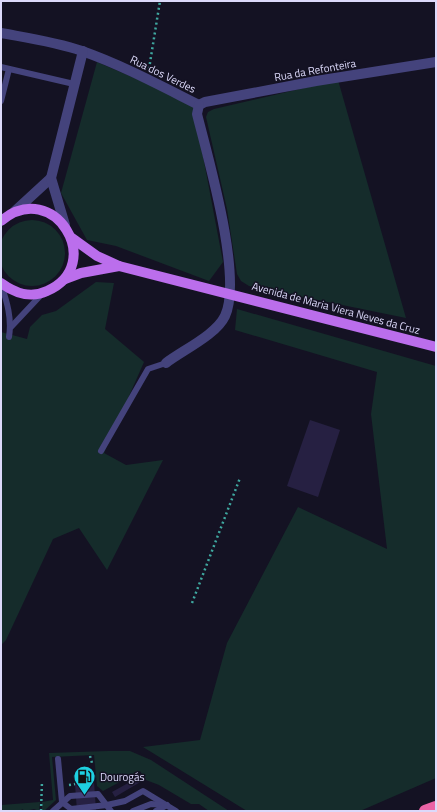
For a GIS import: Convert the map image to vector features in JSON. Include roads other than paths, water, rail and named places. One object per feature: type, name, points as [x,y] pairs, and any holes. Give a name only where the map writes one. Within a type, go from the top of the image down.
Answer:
[{"type":"highway","points":[[426,811],[436,807]]},
{"type":"main road","points":[[1,220],[14,212],[27,209],[41,210],[54,216],[65,225],[72,238],[74,252],[72,266],[65,279]]},
{"type":"main road","points":[[72,238],[97,256],[119,266]]},
{"type":"main road","name":"Avenida de Maria Viera Neves da Cruz","points":[[119,266],[436,347]]},
{"type":"main road","points":[[1,284],[12,291],[26,295],[42,293],[54,288],[65,279],[81,273],[119,266]]},
{"type":"street","name":"Rua dos Verdes","points":[[1,33],[60,44],[83,51],[148,79],[199,105],[197,114],[220,210],[229,264],[229,293],[225,316],[217,328],[180,352],[166,364]]},
{"type":"street","points":[[65,225],[51,178],[83,51]]},
{"type":"street","name":"Rua da Refonteira","points":[[199,105],[205,102],[316,81],[436,62]]},
{"type":"street","points":[[14,212],[51,178]]},
{"type":"lane","points":[[1,67],[74,84]]},
{"type":"lane","points":[[1,101],[9,69]]},
{"type":"lane","points":[[1,284],[10,313],[11,327],[8,337]]},
{"type":"lane","points":[[11,327],[42,293]]},
{"type":"lane","points":[[101,451],[148,369],[166,364]]},
{"type":"lane","points":[[58,759],[62,802],[71,809],[107,805],[125,801],[143,791],[176,811]]},
{"type":"lane","points":[[53,811],[70,796],[98,794],[111,811]]},
{"type":"lane","points":[[133,811],[151,804],[167,805]]},
{"type":"lane","points":[[156,811],[167,805]]},
{"type":"place","name":"Dourogás","points":[[85,796]]}]
